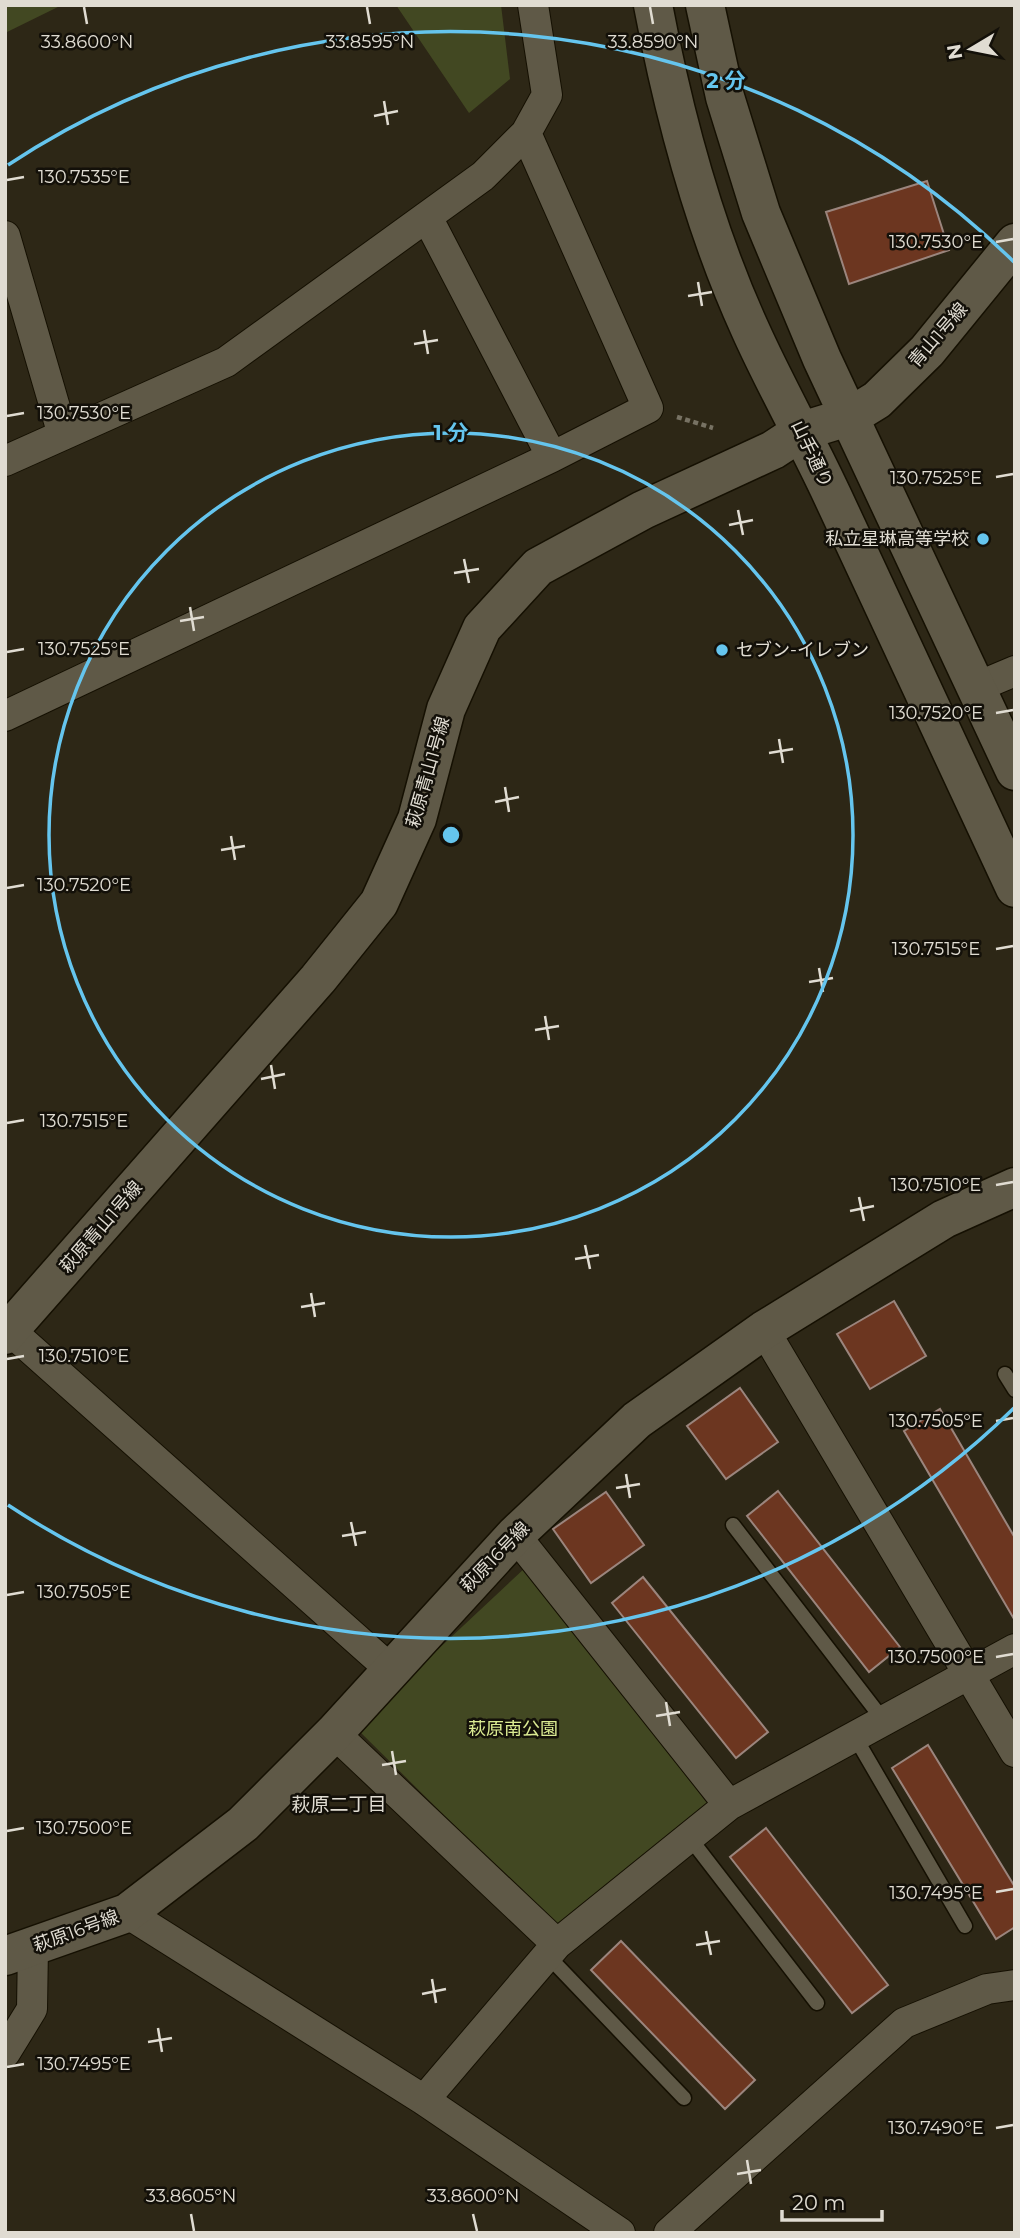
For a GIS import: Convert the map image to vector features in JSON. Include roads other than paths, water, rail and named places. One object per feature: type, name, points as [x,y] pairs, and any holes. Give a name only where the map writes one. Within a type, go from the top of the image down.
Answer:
[{"type":"street","points":[[5,461],[226,362],[428,219],[483,176],[526,132],[547,95],[533,5]]},
{"type":"street","name":"山手通り","points":[[653,5],[667,80],[715,243],[750,329],[802,431],[1015,888]]},
{"type":"street","points":[[705,5],[725,97],[761,213],[822,359],[1015,771]]},
{"type":"street","points":[[5,716],[551,457],[648,408],[526,132]]},
{"type":"street","points":[[428,219],[551,457]]},
{"type":"street","points":[[5,236],[62,435]]},
{"type":"street","name":"青山1号線","points":[[851,416],[877,400],[927,351],[1015,243]]},
{"type":"street","name":"萩原青山1号線","points":[[7,1331],[318,979],[379,903],[417,819],[446,709],[482,628],[538,567],[643,510],[773,450],[802,431],[851,416]]},
{"type":"street","points":[[977,687],[1015,671]]},
{"type":"street","name":"萩原16号線","points":[[19,1952],[127,1913],[243,1824],[334,1733],[515,1535],[636,1420],[764,1330],[944,1219],[1015,1187]]},
{"type":"street","points":[[764,1330],[1015,1752]]},
{"type":"street","points":[[7,1331],[390,1669]]},
{"type":"street","points":[[515,1535],[729,1805]]},
{"type":"street","points":[[424,2100],[552,1950],[729,1805],[1015,1649]]},
{"type":"street","points":[[334,1733],[552,1950]]},
{"type":"street","points":[[127,1913],[424,2100],[620,2233]]},
{"type":"street","points":[[5,2053],[32,2009],[19,1952]]},
{"type":"street","points":[[669,2233],[904,2023],[987,1989],[1015,1985]]},
{"type":"lane","points":[[1005,1374],[1015,1390]]},
{"type":"lane","points":[[733,1525],[884,1721]]},
{"type":"lane","points":[[855,1737],[965,1926]]},
{"type":"lane","points":[[689,1837],[817,2003]]},
{"type":"lane","points":[[552,1950],[684,2098]]},
{"type":"place","name":"私立星琳高等学校","points":[[983,539]]},
{"type":"place","name":"セブン-イレブン","points":[[722,650]]},
{"type":"district","name":"萩原二丁目","points":[[339,1804]]},
{"type":"park label","name":"萩原南公園","points":[[513,1729]]}]
